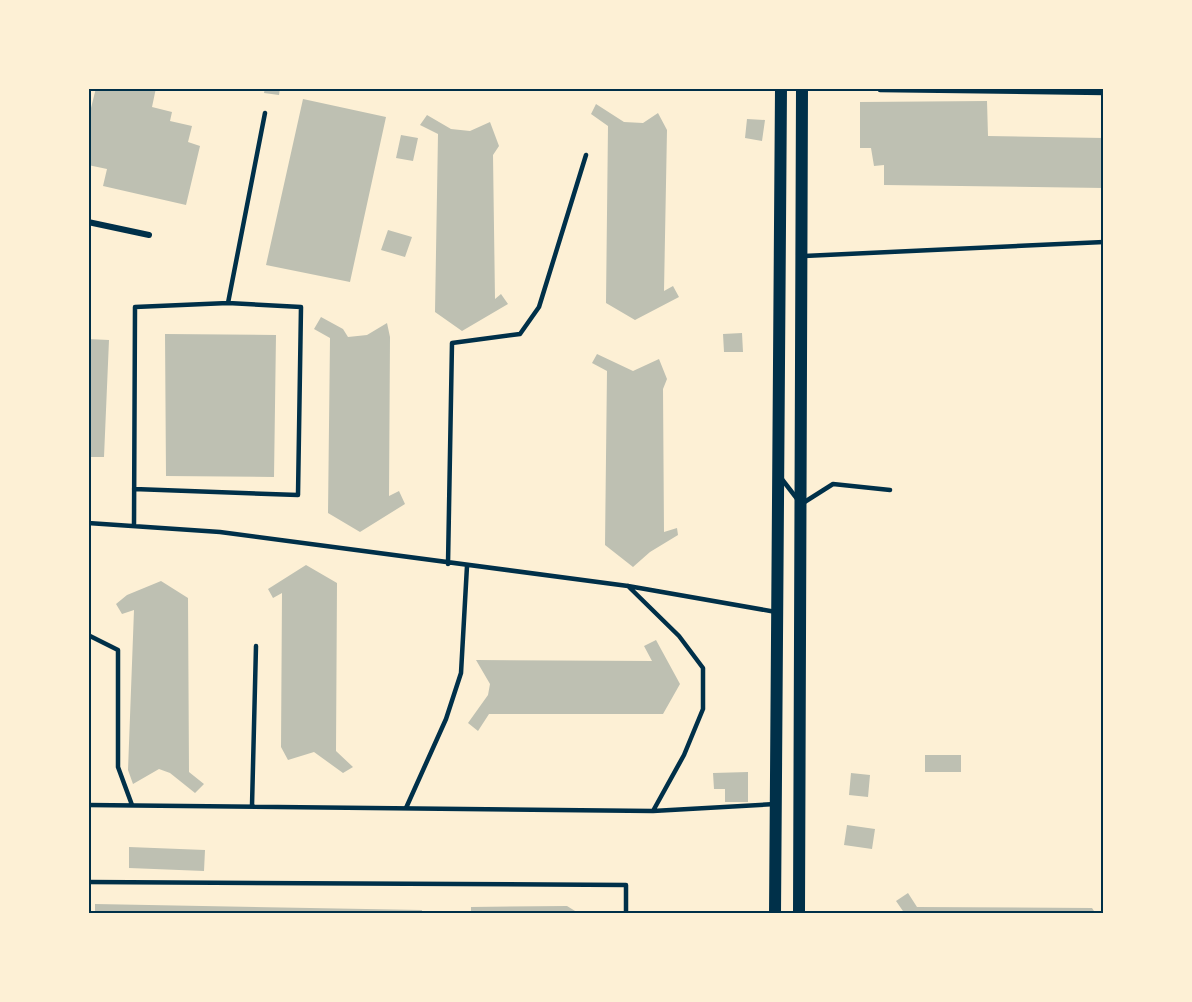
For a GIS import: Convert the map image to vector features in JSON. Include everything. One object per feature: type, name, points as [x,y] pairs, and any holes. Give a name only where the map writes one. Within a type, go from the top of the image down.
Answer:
[{"type":"main road","points":[[775,914],[780,88]]},
{"type":"main road","points":[[799,914],[802,88]]},
{"type":"street","points":[[88,222],[149,235]]},
{"type":"lane","points":[[880,90],[1104,93]]},
{"type":"lane","points":[[228,303],[265,113]]},
{"type":"lane","points":[[448,564],[452,343],[520,334],[539,307],[586,155]]},
{"type":"lane","points":[[802,256],[1104,242]]},
{"type":"lane","points":[[134,489],[298,495],[301,307],[228,303],[135,307],[134,489],[134,526]]},
{"type":"lane","points":[[778,473],[801,504],[833,484],[890,490]]},
{"type":"lane","points":[[88,523],[220,532],[448,564],[628,586],[776,612]]},
{"type":"lane","points":[[406,808],[446,718],[461,673],[467,566]]},
{"type":"lane","points":[[628,586],[678,636],[703,668],[703,709],[684,755],[653,811]]},
{"type":"lane","points":[[88,635],[118,650],[118,767],[132,806]]},
{"type":"lane","points":[[252,807],[256,646]]},
{"type":"lane","points":[[88,805],[653,811],[775,804]]},
{"type":"lane","points":[[88,882],[626,885],[626,914]]},
{"type":"building","points":[[96,88],[156,88],[152,107],[172,112],[170,121],[192,126],[188,142],[200,146],[186,205],[103,186],[107,169],[88,165],[88,120]]},
{"type":"building","points":[[265,88],[280,88],[279,95],[264,93]]},
{"type":"building","points":[[303,99],[386,117],[350,282],[266,265]]},
{"type":"building","points":[[987,101],[988,136],[1104,138],[1104,188],[884,185],[884,165],[874,166],[871,148],[860,148],[860,102]]},
{"type":"building","points":[[596,104],[624,122],[643,123],[658,113],[667,130],[664,291],[673,286],[679,297],[635,320],[606,303],[608,126],[591,114]]},
{"type":"building","points":[[427,115],[451,129],[470,131],[490,122],[499,146],[493,155],[495,299],[501,294],[508,304],[462,331],[435,312],[438,134],[420,125]]},
{"type":"building","points":[[747,119],[765,120],[762,141],[745,138]]},
{"type":"building","points":[[401,135],[418,138],[413,161],[396,158]]},
{"type":"building","points":[[388,230],[412,237],[405,257],[381,250]]},
{"type":"building","points":[[321,317],[343,329],[348,337],[367,335],[387,323],[390,337],[389,496],[399,491],[405,504],[360,532],[328,513],[330,338],[314,329]]},
{"type":"building","points":[[742,333],[743,352],[724,352],[723,334]]},
{"type":"building","points":[[165,334],[276,335],[274,477],[166,476]]},
{"type":"building","points":[[88,339],[109,340],[104,457],[88,457]]},
{"type":"building","points":[[597,354],[633,371],[659,359],[667,379],[663,389],[664,532],[677,528],[678,535],[650,552],[633,567],[605,545],[607,371],[592,363]]},
{"type":"building","points":[[306,565],[337,583],[336,751],[353,767],[343,773],[314,752],[288,760],[281,747],[282,593],[273,598],[268,589]]},
{"type":"building","points":[[161,581],[188,598],[189,772],[204,784],[195,793],[170,773],[159,769],[133,784],[128,770],[134,610],[122,614],[116,604],[127,595]]},
{"type":"building","points":[[656,640],[680,684],[663,714],[489,714],[478,731],[468,723],[488,695],[490,684],[476,660],[652,661],[644,646]]},
{"type":"building","points":[[925,755],[961,755],[961,772],[925,772]]},
{"type":"building","points":[[748,772],[748,802],[725,802],[725,789],[714,789],[713,773]]},
{"type":"building","points":[[851,773],[870,775],[868,797],[849,795]]},
{"type":"building","points":[[847,825],[875,829],[872,849],[844,845]]},
{"type":"building","points":[[129,847],[205,850],[204,871],[129,868]]},
{"type":"building","points":[[908,893],[917,907],[1092,908],[1096,914],[905,914],[896,901]]},
{"type":"building","points":[[95,904],[422,910],[422,914],[95,914]]},
{"type":"building","points":[[567,906],[580,914],[471,914],[471,907]]}]
